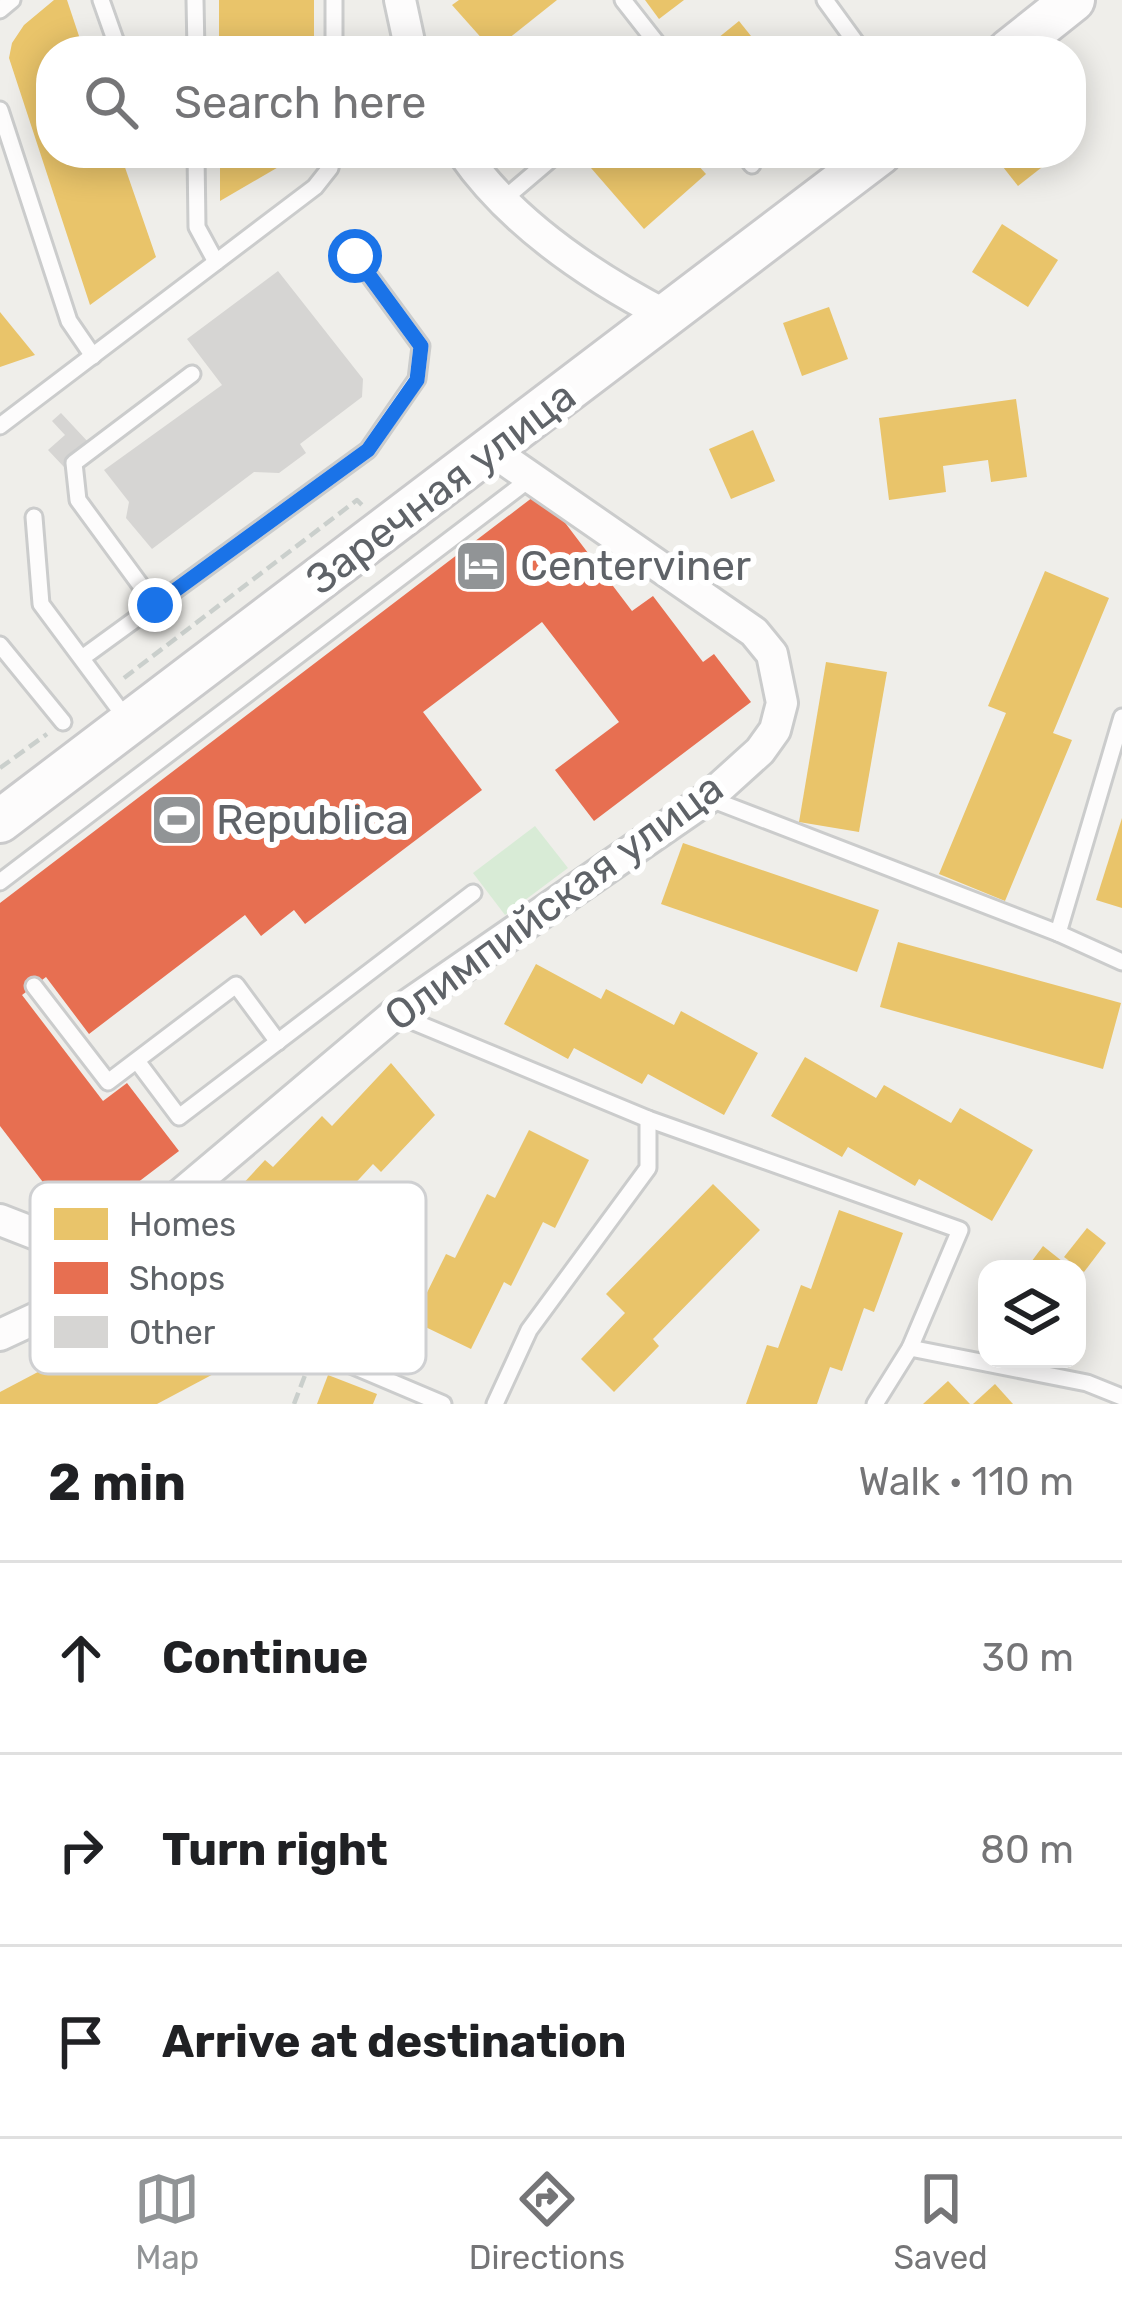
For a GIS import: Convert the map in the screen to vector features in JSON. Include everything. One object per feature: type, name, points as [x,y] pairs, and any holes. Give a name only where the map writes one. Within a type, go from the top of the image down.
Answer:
[{"type":"main road","points":[[1029,36],[1073,0]]},
{"type":"main road","name":"Заречная улица","points":[[0,820],[70,731],[118,707],[491,450],[860,168]]},
{"type":"street","points":[[400,0],[407,36]]},
{"type":"street","points":[[476,168],[504,200],[574,261],[667,316]]},
{"type":"street","name":"Олимпийская улица","points":[[196,1182],[395,1014],[707,798],[775,730],[782,703],[772,654],[754,632],[491,450]]},
{"type":"street","points":[[0,1220],[30,1232]]},
{"type":"street","name":"Олимпийская улица","points":[[0,1335],[30,1321]]},
{"type":"lane","points":[[0,10],[13,0]]},
{"type":"lane","points":[[101,0],[113,36]]},
{"type":"lane","points":[[195,0],[196,36]]},
{"type":"lane","points":[[334,0],[334,36]]},
{"type":"lane","points":[[623,0],[651,36]]},
{"type":"lane","points":[[825,0],[851,36]]},
{"type":"lane","points":[[0,110],[69,321],[93,356]]},
{"type":"lane","points":[[196,168],[197,227],[216,262]]},
{"type":"lane","points":[[0,426],[315,187],[330,168]]},
{"type":"lane","points":[[504,200],[541,168]]},
{"type":"lane","points":[[82,658],[368,450],[417,380],[421,346],[355,256]]},
{"type":"lane","points":[[155,605],[78,500],[74,463],[192,374]]},
{"type":"lane","points":[[0,882],[531,478]]},
{"type":"lane","points":[[34,517],[41,604],[118,707]]},
{"type":"lane","points":[[0,645],[70,731]]},
{"type":"lane","points":[[1058,933],[1122,717]]},
{"type":"lane","points":[[707,798],[1122,962]]},
{"type":"lane","points":[[136,1061],[179,1117],[473,893]]},
{"type":"lane","points":[[34,986],[108,1082],[236,986],[278,1042]]},
{"type":"lane","points":[[395,1014],[648,1119],[960,1230],[910,1348],[875,1404]]},
{"type":"lane","points":[[495,1404],[529,1330],[648,1168],[648,1119]]},
{"type":"lane","points":[[910,1348],[1087,1383],[1122,1397]]},
{"type":"lane","points":[[373,1374],[443,1404]]},
{"type":"path","points":[[118,707],[357,500]]},
{"type":"path","points":[[0,768],[70,731]]},
{"type":"path","points":[[294,1404],[305,1374]]},
{"type":"green space","points":[[535,826],[568,868],[505,915],[473,873]]},
{"type":"building: Homes","points":[[54,0],[67,0],[79,36],[36,36],[36,140],[9,58],[24,25]]},
{"type":"building: Homes","points":[[219,0],[314,0],[314,36],[219,36]]},
{"type":"building: Homes","points":[[459,0],[557,0],[512,36],[480,36],[452,5]]},
{"type":"building: Homes","points":[[645,0],[684,0],[659,19]]},
{"type":"building: Homes","points":[[739,21],[751,36],[720,36]]},
{"type":"building: Homes","points":[[45,168],[125,168],[156,257],[90,305]]},
{"type":"building: Homes","points":[[220,168],[277,168],[220,201]]},
{"type":"building: Homes","points":[[591,168],[701,168],[706,174],[644,229]]},
{"type":"building: Homes","points":[[1004,168],[1041,168],[1018,186]]},
{"type":"building: Homes","points":[[1002,224],[1058,260],[1028,307],[972,272]]},
{"type":"building: Homes","points":[[829,307],[848,359],[802,376],[783,323]]},
{"type":"building: Homes","points":[[0,312],[35,355],[0,367]]},
{"type":"building: Homes","points":[[1016,399],[1027,477],[991,482],[988,460],[943,466],[946,492],[889,500],[879,418]]},
{"type":"building: Homes","points":[[753,430],[775,481],[731,499],[709,449]]},
{"type":"building: Homes","points":[[1045,571],[1109,598],[1053,733],[1072,740],[1005,901],[939,874],[1006,713],[988,706]]},
{"type":"building: Homes","points":[[826,662],[887,672],[859,832],[799,822]]},
{"type":"building: Homes","points":[[1122,818],[1122,908],[1096,900]]},
{"type":"building: Homes","points":[[683,843],[879,910],[857,972],[661,904]]},
{"type":"building: Homes","points":[[898,942],[1121,1003],[1103,1069],[880,1007]]},
{"type":"building: Homes","points":[[536,964],[601,999],[606,989],[674,1025],[681,1011],[758,1053],[724,1115],[648,1074],[642,1084],[574,1048],[568,1059],[504,1024]]},
{"type":"building: Homes","points":[[805,1057],[876,1098],[884,1085],[951,1123],[960,1108],[1033,1150],[992,1221],[919,1179],[915,1186],[848,1147],[842,1157],[771,1116]]},
{"type":"building: Homes","points":[[391,1063],[435,1115],[381,1172],[373,1164],[356,1182],[245,1182],[265,1160],[273,1167],[322,1116],[332,1126]]},
{"type":"building: Homes","points":[[529,1130],[589,1160],[555,1228],[543,1222],[511,1286],[504,1282],[471,1349],[426,1327],[426,1295],[446,1254],[455,1258],[487,1194],[495,1198]]},
{"type":"building: Homes","points":[[713,1184],[760,1230],[653,1339],[659,1346],[614,1392],[581,1359],[625,1313],[606,1294]]},
{"type":"building: Homes","points":[[839,1210],[903,1233],[874,1312],[864,1308],[842,1371],[830,1367],[817,1404],[746,1404],[767,1345],[778,1348],[801,1285],[811,1289]]},
{"type":"building: Homes","points":[[1087,1228],[1106,1243],[1086,1269],[1086,1260],[1064,1257]]},
{"type":"building: Homes","points":[[1043,1246],[1061,1260],[1033,1260]]},
{"type":"building: Homes","points":[[34,1374],[213,1374],[157,1404],[0,1404],[0,1392]]},
{"type":"building: Homes","points":[[328,1375],[377,1394],[373,1404],[317,1404]]},
{"type":"building: Homes","points":[[948,1381],[970,1404],[923,1404]]},
{"type":"building: Homes","points":[[995,1384],[1013,1404],[973,1404]]},
{"type":"building: Shops","points":[[541,491],[632,611],[653,596],[703,662],[714,654],[751,702],[594,821],[555,770],[619,722],[542,622],[423,712],[482,790],[305,924],[294,910],[261,936],[245,915],[89,1034],[46,977],[22,995],[103,1101],[127,1083],[179,1151],[138,1182],[43,1182],[0,1126],[0,903]]},
{"type":"building: Other","points":[[278,271],[363,379],[362,397],[300,444],[306,453],[279,473],[254,472],[152,549],[126,518],[129,502],[104,470],[222,385],[187,339]]},
{"type":"building: Other","points":[[61,413],[89,443],[64,467],[48,450],[65,435],[52,421]]},
{"type":"place","name":"Centerviner","points":[[481,566]]},
{"type":"place","name":"Republica","points":[[177,820]]},
{"type":"route","points":[[155,605],[368,450],[417,380],[421,346],[355,256]]}]
